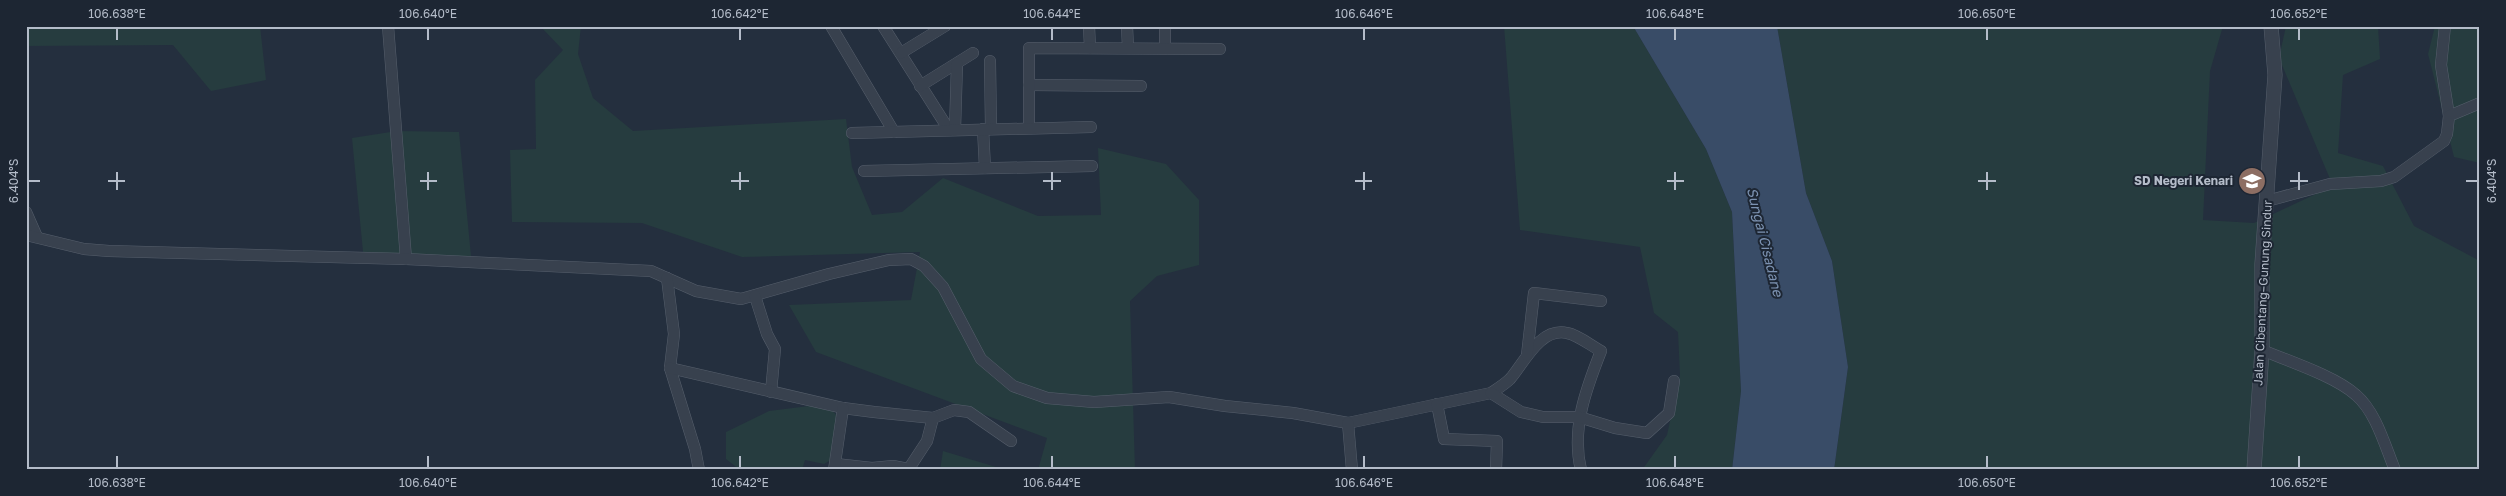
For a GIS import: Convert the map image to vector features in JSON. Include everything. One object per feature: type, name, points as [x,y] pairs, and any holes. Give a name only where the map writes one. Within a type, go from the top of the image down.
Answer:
[{"type":"street","points":[[388,26],[406,259]]},
{"type":"street","points":[[831,26],[894,132]]},
{"type":"street","points":[[883,26],[920,86],[952,130]]},
{"type":"street","points":[[901,53],[945,26]]},
{"type":"street","points":[[1089,26],[1090,48]]},
{"type":"street","points":[[1127,26],[1128,48]]},
{"type":"street","points":[[1165,26],[1166,48]]},
{"type":"street","name":"Jalan Cibentang–Gunung Sindur","points":[[2254,470],[2262,350],[2262,264],[2275,75],[2271,26]]},
{"type":"street","points":[[2267,201],[2330,184],[2381,181],[2394,177],[2444,141],[2450,116],[2441,65],[2445,26]]},
{"type":"street","points":[[1029,128],[1029,48],[1220,49]]},
{"type":"street","points":[[920,86],[973,53]]},
{"type":"street","points":[[985,168],[990,61]]},
{"type":"street","points":[[952,130],[957,64]]},
{"type":"street","points":[[1029,85],[1141,86]]},
{"type":"street","points":[[2450,116],[2480,103]]},
{"type":"street","points":[[852,133],[1091,126]]},
{"type":"street","points":[[864,171],[1092,166]]},
{"type":"street","points":[[26,212],[32,236],[84,249],[406,259],[651,271],[696,291],[741,299],[829,274],[889,260],[911,258],[924,266],[943,287],[981,359],[1013,386],[1031,394],[1047,398],[1094,402],[1169,397],[1225,406],[1292,413],[1348,423],[1491,393],[1509,380],[1545,337],[1560,332],[1568,333],[1600,351],[1586,389],[1580,418],[1576,451],[1581,470]]},
{"type":"street","points":[[667,278],[674,334],[670,368],[696,449],[699,470]]},
{"type":"street","points":[[1527,357],[1534,293],[1601,301]]},
{"type":"street","points":[[755,296],[767,334],[775,349],[771,392]]},
{"type":"street","points":[[2262,350],[2340,384],[2357,395],[2371,414],[2395,470]]},
{"type":"street","points":[[670,368],[843,408],[933,418],[954,410],[969,412],[1010,440]]},
{"type":"street","points":[[1491,393],[1521,412],[1543,418],[1580,418],[1615,428],[1647,433],[1669,413],[1674,381]]},
{"type":"street","points":[[1437,404],[1444,439],[1497,441],[1496,470]]},
{"type":"street","points":[[843,408],[835,467],[872,468],[894,466],[908,469],[927,440],[933,418]]},
{"type":"street","points":[[1348,423],[1352,470]]},
{"type":"green space","points":[[26,26],[260,26],[266,80],[211,91],[173,45],[26,46]]},
{"type":"green space","points":[[540,26],[581,26],[578,54],[593,98],[633,131],[846,119],[852,167],[872,215],[902,212],[943,178],[1038,216],[1101,215],[1098,148],[1166,164],[1199,200],[1199,265],[1157,276],[1130,301],[1135,470],[1038,470],[1047,438],[816,352],[789,305],[911,300],[920,252],[742,257],[642,223],[512,222],[510,150],[536,149],[535,80],[563,50]]},
{"type":"green space","points":[[1504,26],[1633,26],[1706,149],[1732,212],[1741,391],[1732,470],[1642,470],[1667,435],[1680,375],[1678,332],[1654,313],[1640,247],[1520,230]]},
{"type":"green space","points":[[1777,26],[2223,26],[2210,71],[2203,220],[2254,223],[2333,186],[2279,58],[2286,26],[2378,26],[2380,59],[2343,75],[2338,153],[2383,166],[2414,226],[2480,261],[2480,470],[1834,470],[1848,367],[1832,261],[1806,193]]},
{"type":"green space","points":[[2435,26],[2480,26],[2480,163],[2454,157],[2428,54]]},
{"type":"green space","points":[[397,131],[459,132],[472,266],[364,262],[352,138]]},
{"type":"green space","points":[[825,404],[843,421],[839,455],[824,464],[805,460],[802,470],[740,470],[726,459],[726,432],[769,411]]},
{"type":"green space","points":[[943,451],[1006,470],[940,470]]},
{"type":"water","name":"Sungai Cisadane","points":[[1633,26],[1777,26],[1806,193],[1832,261],[1848,367],[1834,470],[1732,470],[1741,391],[1732,212],[1706,149]]},
{"type":"place","name":"SD Negeri Kenari","points":[[2252,181]]}]
